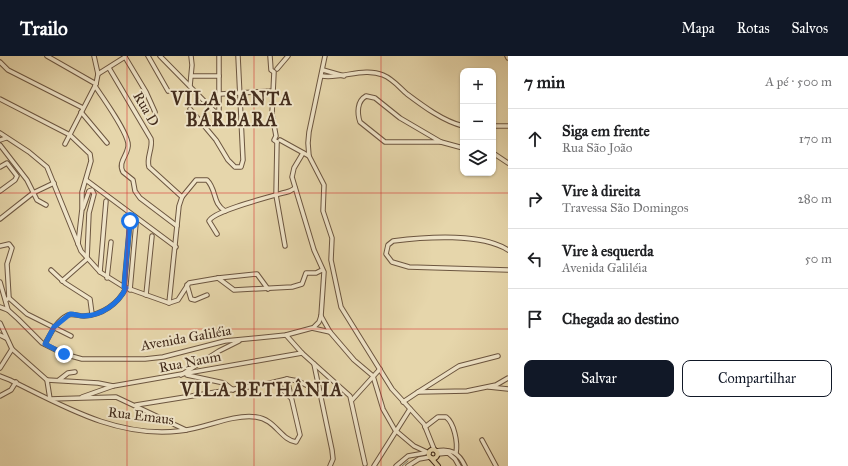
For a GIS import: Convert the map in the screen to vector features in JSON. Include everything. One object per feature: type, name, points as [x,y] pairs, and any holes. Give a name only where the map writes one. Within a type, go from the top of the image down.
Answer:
[{"type":"main road","points":[[429,455],[436,453]]},
{"type":"main road","points":[[429,455],[436,453]]},
{"type":"main road","points":[[436,453],[437,465]]},
{"type":"main road","points":[[429,455],[437,465]]},
{"type":"street","points":[[47,56],[95,85],[126,138],[128,148],[122,161],[123,172],[133,180],[135,191],[140,198],[177,226]]},
{"type":"street","points":[[65,144],[95,85],[98,74],[94,56]]},
{"type":"street","points":[[148,56],[168,91]]},
{"type":"street","points":[[160,56],[219,116],[219,56]]},
{"type":"street","points":[[190,86],[192,76],[191,56]]},
{"type":"street","points":[[190,109],[216,140],[228,160],[235,167],[242,168],[243,160],[238,56]]},
{"type":"street","points":[[270,56],[272,67],[271,70],[274,72],[272,114],[276,136],[279,137],[276,195],[285,246]]},
{"type":"street","points":[[274,72],[288,56]]},
{"type":"street","points":[[326,56],[309,132],[308,143],[309,156],[324,185],[323,211],[332,238],[332,269],[341,307],[380,369],[403,402],[425,427],[436,453]]},
{"type":"street","points":[[98,74],[125,57],[146,92],[155,112]]},
{"type":"street","points":[[0,62],[8,70],[82,110],[107,143]]},
{"type":"street","points":[[272,67],[275,66],[277,69]]},
{"type":"street","name":"Rua D","points":[[109,68],[151,139],[148,159],[149,167],[182,197]]},
{"type":"street","points":[[323,70],[344,76]]},
{"type":"street","points":[[322,76],[344,76],[373,72],[382,74],[391,78],[416,101],[449,121],[460,125]]},
{"type":"street","points":[[192,76],[220,76]]},
{"type":"street","points":[[220,94],[273,91]]},
{"type":"street","points":[[441,142],[419,141],[392,143],[381,140],[360,122],[358,113],[361,100],[366,96],[375,98],[400,118],[423,133],[441,142],[460,147]]},
{"type":"street","points":[[0,99],[70,135],[92,156],[82,192],[82,209],[78,244]]},
{"type":"street","points":[[496,126],[508,126]]},
{"type":"street","points":[[0,133],[42,161],[54,183],[78,244],[87,258],[107,278],[127,288],[169,303],[178,300],[187,285],[192,282],[218,278],[257,274],[268,289]]},
{"type":"street","points":[[419,141],[423,133]]},
{"type":"street","points":[[0,140],[6,138]]},
{"type":"street","points":[[279,141],[309,156]]},
{"type":"street","points":[[0,146],[27,180],[37,200],[46,206]]},
{"type":"street","points":[[303,153],[292,173],[295,188],[314,250],[323,271],[321,316],[319,322],[312,328]]},
{"type":"street","points":[[496,155],[508,163]]},
{"type":"street","points":[[0,167],[7,163],[17,174],[17,178],[0,191]]},
{"type":"street","points":[[86,180],[176,247]]},
{"type":"street","points":[[169,303],[176,247],[179,206],[182,197],[196,180],[207,180],[214,190],[216,204],[225,211]]},
{"type":"street","points":[[0,219],[33,193],[54,183]]},
{"type":"street","points":[[216,234],[210,219],[225,211],[290,192],[295,188]]},
{"type":"street","points":[[62,280],[87,258],[89,213],[94,194],[92,190],[89,191],[82,209]]},
{"type":"street","points":[[290,192],[299,200]]},
{"type":"street","points":[[100,272],[106,201]]},
{"type":"street","points":[[127,288],[130,221]]},
{"type":"street","points":[[45,344],[54,327],[70,314],[92,314],[106,310],[121,298],[127,288],[136,223]]},
{"type":"street","points":[[146,295],[152,236]]},
{"type":"street","points":[[508,250],[493,243],[434,238],[393,241],[388,245],[386,254],[392,262],[409,266],[508,270]]},
{"type":"street","points":[[107,278],[111,242]]},
{"type":"street","points":[[0,246],[9,244],[12,248],[8,264],[8,310]]},
{"type":"street","points":[[218,278],[234,290],[268,289],[300,285],[304,282],[306,274],[332,269]]},
{"type":"street","points":[[51,270],[62,280],[90,300],[92,314]]},
{"type":"street","points":[[0,282],[8,299],[27,314],[71,336]]},
{"type":"street","points":[[187,285],[191,299],[195,300],[207,295]]},
{"type":"street","points":[[0,307],[8,299]]},
{"type":"street","name":"Avenida Galiléia","points":[[0,307],[8,310],[45,344],[64,354],[82,359],[145,359],[163,357],[225,341],[286,335],[312,328]]},
{"type":"street","points":[[321,316],[330,332],[354,360],[373,376],[383,410],[395,430],[414,446],[429,455]]},
{"type":"street","points":[[0,322],[12,349],[47,380],[50,399],[116,397],[136,405],[186,430]]},
{"type":"street","points":[[312,328],[330,332]]},
{"type":"street","points":[[0,335],[6,338]]},
{"type":"street","points":[[286,335],[302,353],[344,390],[352,400],[365,464]]},
{"type":"street","points":[[179,376],[219,351],[242,340]]},
{"type":"street","points":[[0,368],[12,349]]},
{"type":"street","name":"Rua Naum","points":[[82,397],[113,386],[186,375],[204,370],[302,353]]},
{"type":"street","points":[[403,402],[459,366],[498,356]]},
{"type":"street","points":[[314,364],[332,450],[333,459],[330,466]]},
{"type":"street","points":[[352,400],[380,369]]},
{"type":"street","points":[[59,380],[68,373],[75,372]]},
{"type":"street","points":[[186,375],[224,383],[233,390]]},
{"type":"street","name":"Rua Emaus","points":[[0,376],[16,382],[79,413],[114,426],[156,431],[186,430],[236,418],[256,417],[269,421],[289,440],[296,442],[300,435],[292,399]]},
{"type":"street","points":[[418,392],[466,391],[488,387],[508,378]]},
{"type":"street","points":[[136,405],[233,390],[287,379],[298,381],[320,392]]},
{"type":"street","points":[[287,379],[292,399]]},
{"type":"street","points":[[47,380],[98,383],[113,386]]},
{"type":"street","points":[[0,396],[11,390],[16,382]]},
{"type":"street","points":[[275,382],[292,399]]},
{"type":"street","points":[[488,387],[508,389]]},
{"type":"street","points":[[374,466],[395,430],[410,409]]},
{"type":"street","points":[[425,427],[438,417],[446,417],[450,420],[453,427],[456,453],[465,466]]},
{"type":"street","points":[[482,440],[496,466]]},
{"type":"street","points":[[396,466],[408,456],[413,450],[414,446]]},
{"type":"street","points":[[436,453],[449,450],[456,453]]},
{"type":"street","points":[[436,453],[448,453],[455,459],[459,466]]},
{"type":"street","points":[[408,456],[429,455]]},
{"type":"street","points":[[408,466],[419,458],[429,455]]},
{"type":"waterway","points":[[402,466],[408,461]]},
{"type":"waterway","points":[[460,461],[462,466]]},
{"type":"district","name":"VILA SANTA BÁRBARA","points":[[232,109]]},
{"type":"district","name":"VILA BETHÂNIA","points":[[262,390]]},
{"type":"route","points":[[64,354],[45,344],[54,327],[70,314],[85,316],[103,312],[121,298],[126,288],[124,287],[130,221]]}]
